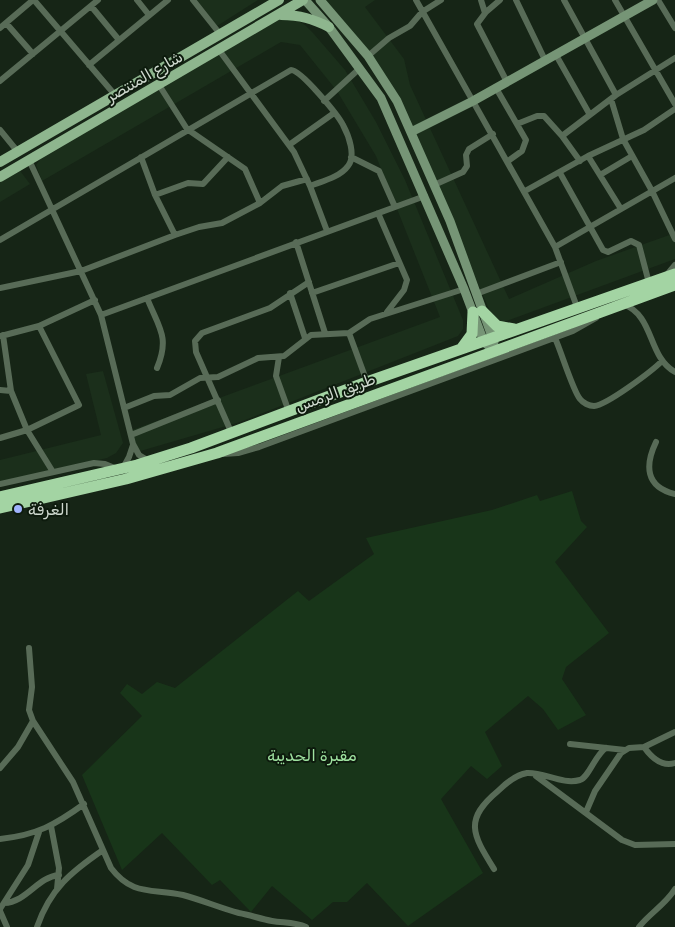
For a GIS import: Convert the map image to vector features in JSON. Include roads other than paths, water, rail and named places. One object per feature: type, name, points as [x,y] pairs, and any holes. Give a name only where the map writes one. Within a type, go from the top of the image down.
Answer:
[{"type":"highway","name":"طريق الرمس","points":[[0,497],[150,461],[232,434],[367,382],[462,349],[492,346],[518,329],[670,275]]},
{"type":"highway","name":"طريق الرمس","points":[[0,508],[126,480],[217,453],[492,346],[604,311],[675,285]]},
{"type":"highway","points":[[462,349],[472,334],[477,312],[497,326],[518,329]]},
{"type":"main road","name":"شارع المنتصر","points":[[0,177],[304,0]]},
{"type":"main road","points":[[304,0],[330,28],[381,98],[464,289],[477,312],[492,346]]},
{"type":"main road","points":[[320,0],[368,56],[397,101],[450,222],[476,294],[477,312]]},
{"type":"main road","points":[[410,132],[473,101],[653,0]]},
{"type":"main road","name":"شارع المنتصر","points":[[0,162],[276,1]]},
{"type":"main road","points":[[280,15],[298,15],[312,18],[330,28]]},
{"type":"main road","points":[[425,196],[430,200],[438,222],[443,224],[450,222]]},
{"type":"street","points":[[0,28],[34,0],[115,95]]},
{"type":"street","points":[[0,81],[98,0]]},
{"type":"street","points":[[137,0],[149,15]]},
{"type":"street","points":[[89,65],[168,0]]},
{"type":"street","points":[[194,0],[220,34]]},
{"type":"street","points":[[416,0],[555,247],[577,307]]},
{"type":"street","points":[[368,56],[389,38],[410,26],[422,12],[441,0]]},
{"type":"street","points":[[481,0],[485,13]]},
{"type":"street","points":[[500,0],[479,18],[477,27],[507,82]]},
{"type":"street","points":[[516,0],[545,60]]},
{"type":"street","points":[[564,0],[614,97],[623,139],[652,191],[675,239]]},
{"type":"street","points":[[615,0],[675,104]]},
{"type":"street","points":[[658,0],[675,28]]},
{"type":"street","points":[[91,6],[119,40]]},
{"type":"street","points":[[6,23],[33,54]]},
{"type":"street","points":[[219,50],[289,145],[307,178],[327,231]]},
{"type":"street","points":[[556,54],[590,115]]},
{"type":"street","points":[[562,136],[614,97],[675,58]]},
{"type":"street","points":[[324,101],[360,68]]},
{"type":"street","points":[[0,240],[53,207],[285,72],[295,70],[324,101],[346,131],[351,157],[348,166],[343,172],[310,186]]},
{"type":"street","points":[[159,85],[187,130],[245,169],[260,203]]},
{"type":"street","points":[[496,88],[526,140],[522,151],[508,161]]},
{"type":"street","points":[[525,192],[588,156],[644,130],[675,109]]},
{"type":"street","points":[[289,145],[334,113]]},
{"type":"street","points":[[517,124],[537,116],[544,116],[562,136],[580,162]]},
{"type":"street","points":[[0,130],[18,152]]},
{"type":"street","points":[[434,185],[463,172],[467,166],[466,154],[469,149],[492,134]]},
{"type":"street","points":[[155,194],[188,183],[203,184],[228,156]]},
{"type":"street","points":[[588,156],[621,209]]},
{"type":"street","points":[[600,175],[632,156]]},
{"type":"street","points":[[140,157],[175,235]]},
{"type":"street","points":[[351,157],[379,171],[395,207]]},
{"type":"street","points":[[29,160],[53,207],[101,315],[133,444],[139,455],[150,461]]},
{"type":"street","points":[[560,173],[605,252],[631,241],[639,246],[649,283]]},
{"type":"street","points":[[0,288],[81,271],[175,235],[199,227],[222,223],[260,203],[282,186],[307,178]]},
{"type":"street","points":[[555,247],[675,178]]},
{"type":"street","points":[[101,315],[425,196]]},
{"type":"street","points":[[378,213],[407,280],[406,285],[387,312]]},
{"type":"street","points":[[296,242],[325,333]]},
{"type":"street","points":[[312,293],[399,262]]},
{"type":"street","points":[[476,294],[561,262]]},
{"type":"street","points":[[670,275],[675,264]]},
{"type":"street","points":[[232,434],[196,352],[195,341],[199,336],[262,312],[309,282]]},
{"type":"street","points":[[124,408],[154,396],[170,395],[197,380],[218,377],[258,358],[267,356],[279,357],[289,353],[305,338],[325,333],[349,333],[370,319],[387,312],[464,289]]},
{"type":"street","points":[[290,293],[305,338]]},
{"type":"street","points":[[640,313],[644,296]]},
{"type":"street","points":[[147,298],[164,342],[162,354],[156,368]]},
{"type":"street","points":[[53,472],[27,430],[11,391],[2,336],[40,326],[95,300]]},
{"type":"street","points":[[623,304],[640,313],[662,361],[675,372]]},
{"type":"street","points":[[217,453],[238,454],[258,448],[555,338],[586,325],[604,311]]},
{"type":"street","points":[[0,438],[27,430],[79,405],[40,326]]},
{"type":"street","points":[[349,333],[367,382]]},
{"type":"street","points":[[555,338],[579,398],[588,405],[594,406],[608,400],[653,370],[662,361]]},
{"type":"street","points":[[279,357],[276,376],[289,412]]},
{"type":"street","points":[[0,390],[11,391]]},
{"type":"street","points":[[131,435],[218,400]]},
{"type":"street","points":[[656,442],[649,458],[648,471],[662,490],[675,494]]},
{"type":"street","points":[[0,484],[99,463],[120,469],[129,457],[133,444]]},
{"type":"street","points":[[29,648],[32,687],[29,710],[33,721],[73,782],[117,876],[134,888],[183,895],[227,910],[274,921],[295,923],[306,927]]},
{"type":"street","points":[[0,768],[18,747],[33,721]]},
{"type":"street","points":[[570,744],[624,750],[644,747],[675,732]]},
{"type":"street","points":[[644,747],[658,761],[668,764],[675,763]]},
{"type":"street","points":[[494,869],[476,839],[474,822],[476,814],[486,800],[513,778],[533,773],[568,780],[581,779],[587,774],[596,756],[606,748]]},
{"type":"street","points":[[586,812],[595,791],[624,750]]},
{"type":"street","points":[[533,773],[628,843],[675,844]]},
{"type":"street","points":[[0,839],[39,832],[84,804]]},
{"type":"street","points":[[51,826],[59,875],[57,890]]},
{"type":"street","points":[[7,927],[0,910],[28,865],[39,832]]},
{"type":"street","points":[[37,927],[57,890],[71,872],[104,850]]},
{"type":"street","points":[[4,903],[21,898],[43,880],[59,875]]},
{"type":"street","points":[[639,927],[652,912],[669,898],[675,889]]},
{"type":"place","name":"الغرفة","points":[[18,509]]},
{"type":"park label","name":"مقبرة الحديبة","points":[[312,755]]}]
